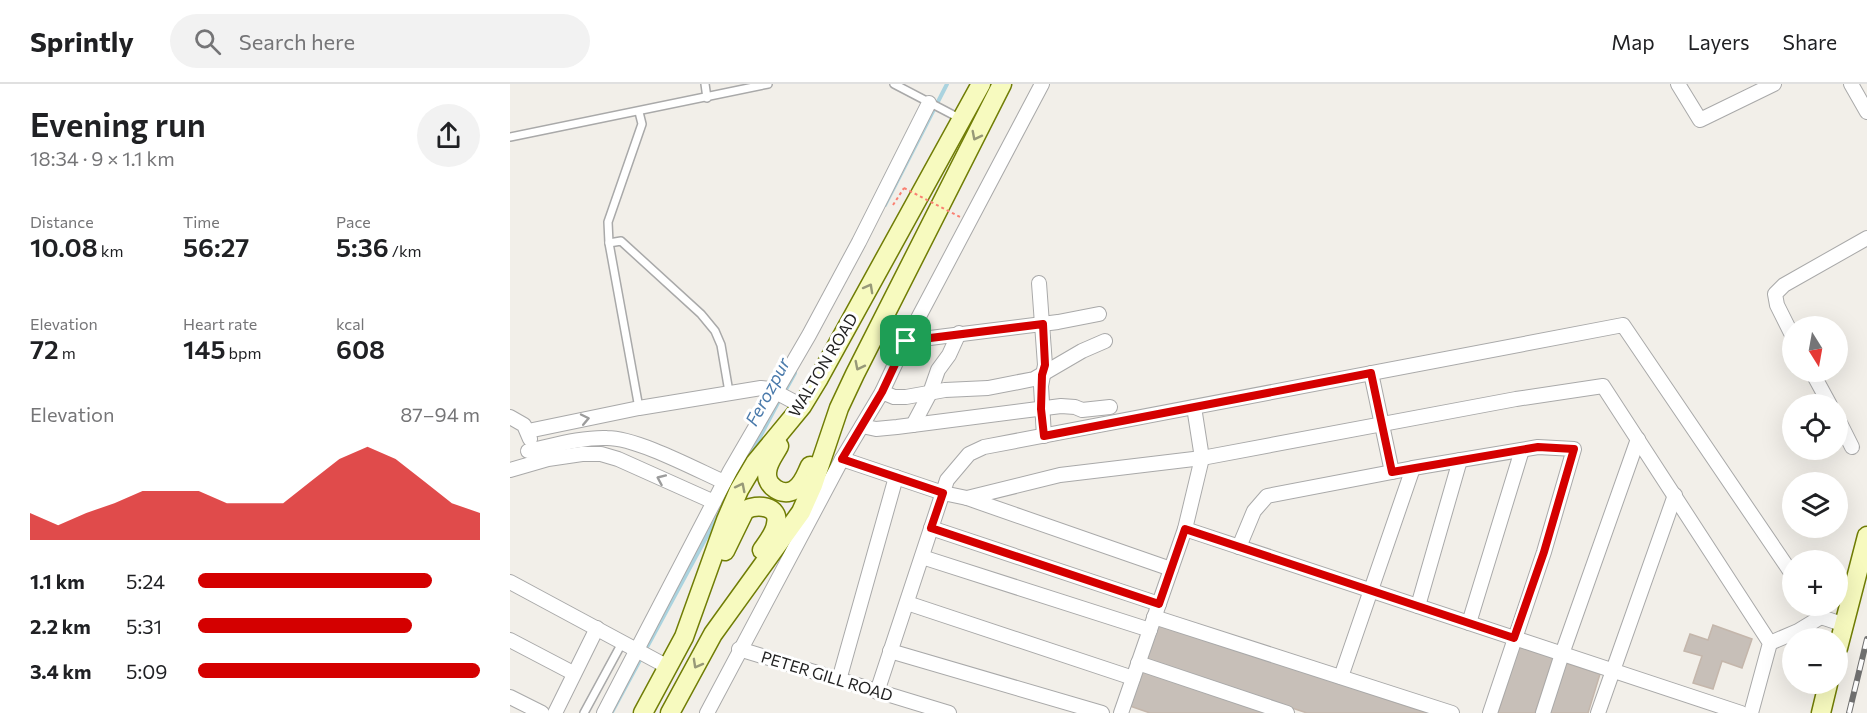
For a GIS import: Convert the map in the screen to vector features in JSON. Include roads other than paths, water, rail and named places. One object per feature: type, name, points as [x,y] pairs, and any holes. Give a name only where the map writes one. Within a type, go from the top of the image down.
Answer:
[{"type":"main road","name":"WALTON ROAD","points":[[643,713],[684,637],[739,490],[755,463],[802,406],[981,84]]},
{"type":"main road","name":"WALTON ROAD","points":[[670,713],[717,630],[801,512],[813,485],[839,408],[1002,84]]},
{"type":"main road","points":[[802,406],[767,471],[769,482],[781,492],[795,490],[802,483],[839,408]]},
{"type":"main road","points":[[684,637],[745,510],[752,506],[765,506],[775,514],[776,525],[717,630]]},
{"type":"main road","points":[[1841,628],[1867,536]]},
{"type":"main road","points":[[1821,713],[1826,694]]},
{"type":"street","points":[[707,713],[842,459],[882,392],[906,341],[1042,84]]},
{"type":"street","points":[[1678,84],[1700,120],[1774,84]]},
{"type":"street","points":[[1851,84],[1867,112]]},
{"type":"street","points":[[604,713],[724,482],[859,242],[925,101]]},
{"type":"street","points":[[1782,316],[1776,305],[1775,294],[1784,285],[1867,238]]},
{"type":"street","points":[[1040,283],[1045,365],[1042,375],[1041,409],[1044,436]]},
{"type":"street","points":[[906,341],[1043,324],[1099,314]]},
{"type":"street","points":[[877,692],[947,480],[969,454],[984,447],[1623,325],[1782,559]]},
{"type":"street","points":[[913,425],[930,393],[938,370],[950,355],[959,333]]},
{"type":"street","points":[[882,392],[894,397],[945,390],[988,388],[1034,379],[1082,351],[1105,341]]},
{"type":"street","points":[[1371,373],[1392,472]]},
{"type":"street","points":[[967,498],[1060,475],[1202,458],[1516,399],[1603,386],[1770,643],[1751,713]]},
{"type":"street","points":[[528,431],[639,408],[761,388],[776,392],[802,406]]},
{"type":"street","points":[[862,426],[876,429],[1061,406],[1082,410],[1110,407]]},
{"type":"street","points":[[1125,712],[1133,678],[1185,529],[1202,458],[1194,407]]},
{"type":"street","points":[[510,417],[518,420],[528,431],[530,441],[528,451],[521,459],[510,464]]},
{"type":"street","points":[[528,451],[612,438],[645,448],[724,482]]},
{"type":"street","points":[[1543,713],[1638,439]]},
{"type":"street","points":[[1848,439],[1852,447]]},
{"type":"street","points":[[1239,547],[1254,511],[1267,496],[1522,450],[1548,447],[1574,449],[1544,552],[1490,713]]},
{"type":"street","points":[[1468,623],[1522,450]]},
{"type":"street","points":[[510,470],[548,459],[582,454],[602,454],[714,502]]},
{"type":"street","points":[[842,459],[943,493],[967,498],[1171,569]]},
{"type":"street","points":[[1418,606],[1460,460]]},
{"type":"street","points":[[1341,677],[1413,468]]},
{"type":"street","points":[[839,680],[897,477]]},
{"type":"street","points":[[1598,713],[1675,495]]},
{"type":"street","points":[[931,528],[1154,617]]},
{"type":"street","points":[[1185,529],[1741,713]]},
{"type":"street","points":[[922,557],[1154,617],[1452,713]]},
{"type":"street","points":[[510,582],[668,667]]},
{"type":"street","points":[[907,603],[1133,678]]},
{"type":"street","points":[[1770,643],[1798,631],[1813,616]]},
{"type":"street","points":[[1827,616],[1842,624]]},
{"type":"street","points":[[555,713],[597,628]]},
{"type":"street","points":[[510,640],[573,673]]},
{"type":"street","name":"PETER GILL ROAD","points":[[739,649],[950,713]]},
{"type":"street","points":[[890,651],[1102,713]]},
{"type":"street","points":[[1138,663],[1287,713]]},
{"type":"street","points":[[510,697],[542,713]]},
{"type":"street","points":[[1695,713],[1699,699]]},
{"type":"lane","points":[[705,84],[707,98]]},
{"type":"lane","points":[[510,137],[768,84]]},
{"type":"lane","points":[[894,84],[963,120]]},
{"type":"lane","points":[[639,112],[642,124],[608,222],[609,243],[639,408]]},
{"type":"lane","points":[[609,243],[621,241],[701,314],[715,331],[721,345],[729,392]]},
{"type":"lane","points":[[584,713],[622,643]]},
{"type":"waterway","name":"Ferozpur","points":[[885,205],[947,84]]},
{"type":"waterway","name":"Ferozpur","points":[[784,393],[795,373]]},
{"type":"waterway","name":"Ferozpur","points":[[750,456],[780,399]]},
{"type":"waterway","name":"Ferozpur","points":[[612,712],[721,510]]},
{"type":"railway","points":[[1849,713],[1867,639]]}]
